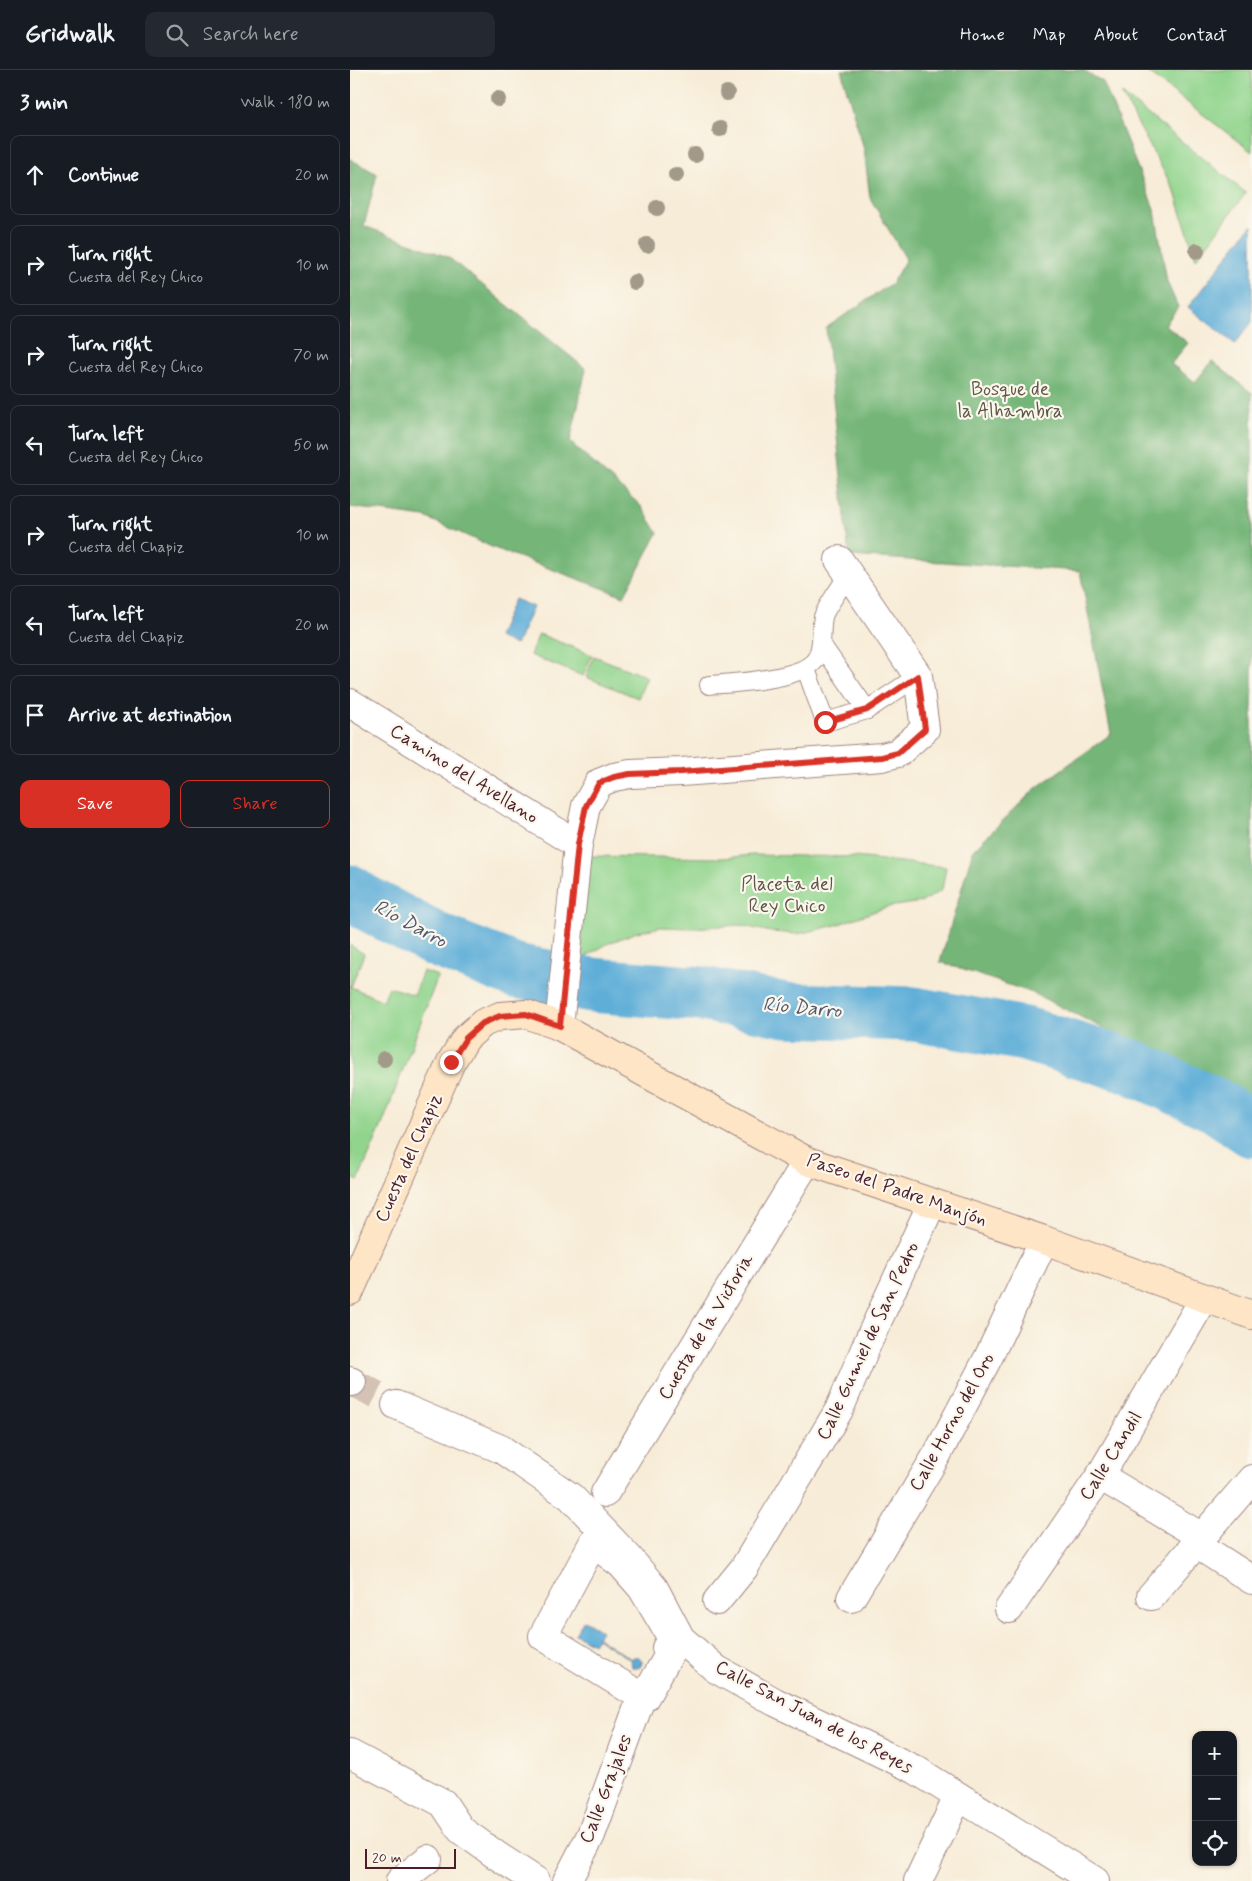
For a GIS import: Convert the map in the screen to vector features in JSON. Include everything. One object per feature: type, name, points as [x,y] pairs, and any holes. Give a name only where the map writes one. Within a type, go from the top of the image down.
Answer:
[{"type":"street","points":[[560,1026],[578,844],[586,806],[599,783],[614,777],[630,774],[882,757],[898,753],[925,729],[918,676],[844,567]]},
{"type":"street","name":"Camino del Avellano","points":[[350,704],[578,844]]},
{"type":"street","name":"Cuesta del Chapiz","points":[[350,1291],[451,1062],[466,1038],[483,1023],[500,1016],[526,1014],[560,1026]]},
{"type":"street","name":"Paseo del Padre Manjón","points":[[560,1026],[807,1161],[1044,1240],[1252,1315]]},
{"type":"street","name":"Cuesta de la Victoria","points":[[605,1492],[807,1161]]},
{"type":"street","name":"Calle Gumiel de San Pedro","points":[[717,1601],[744,1568],[840,1410],[867,1344],[926,1216],[930,1202]]},
{"type":"street","name":"Calle Horno del Oro","points":[[851,1598],[938,1453],[988,1358],[1044,1240]]},
{"type":"street","name":"Calle Candil","points":[[1009,1609],[1100,1476],[1163,1371],[1199,1307],[1202,1297]]},
{"type":"street","name":"Calle San Juan de los Reyes","points":[[396,1405],[501,1449],[571,1497],[629,1558],[654,1588],[681,1639],[716,1669],[775,1702],[916,1770],[1095,1881]]},
{"type":"street","points":[[1100,1476],[1196,1544],[1252,1580]]},
{"type":"street","points":[[1151,1596],[1252,1479]]},
{"type":"street","name":"Calle Grajales","points":[[593,1543],[621,1564],[642,1588],[674,1640],[666,1648],[671,1651],[645,1697],[642,1696],[543,1636],[593,1543]]},
{"type":"street","name":"Calle Grajales","points":[[567,1881],[591,1835],[642,1696]]},
{"type":"street","points":[[350,1754],[443,1803],[461,1830],[536,1881]]},
{"type":"street","points":[[918,1881],[958,1797]]},
{"type":"street","points":[[400,1881],[428,1859]]},
{"type":"lane","points":[[709,685],[760,681],[806,669],[816,660],[822,644],[823,616],[844,567]]},
{"type":"lane","points":[[822,644],[867,710]]},
{"type":"lane","points":[[806,669],[825,722],[867,710],[918,676]]},
{"type":"green space","name":"Bosque de la Alhambra","points":[[841,70],[1083,70],[1103,82],[1155,211],[1167,282],[1178,307],[1165,325],[1188,343],[1171,364],[1195,382],[1212,361],[1252,393],[1252,1103],[1033,993],[940,962],[973,850],[1036,788],[1111,734],[1080,571],[849,556],[826,328],[892,283],[906,259],[870,198],[864,149]]},
{"type":"green space","points":[[1145,70],[1252,70],[1252,152]]},
{"type":"green space","points":[[1121,93],[1246,193],[1196,259],[1175,192]]},
{"type":"green space","points":[[350,159],[377,174],[364,226],[448,257],[586,369],[570,442],[641,506],[658,533],[624,596],[494,548],[425,517],[350,507]]},
{"type":"green space","points":[[539,634],[592,655],[583,676],[530,655]]},
{"type":"green space","points":[[594,656],[647,677],[638,698],[586,677]]},
{"type":"green space","name":"Placeta del Rey Chico","points":[[752,855],[855,857],[946,867],[942,890],[922,902],[887,907],[836,925],[798,934],[771,932],[739,925],[691,928],[661,927],[637,932],[607,944],[575,963],[590,856],[724,858]]},
{"type":"green space","points":[[350,945],[364,954],[351,987],[383,1001],[389,987],[414,995],[423,971],[438,976],[384,1120],[358,1181],[350,1177]]},
{"type":"water","points":[[1252,224],[1252,322],[1235,344],[1188,307]]},
{"type":"water","points":[[514,599],[533,607],[516,645],[498,637]]},
{"type":"water","points":[[584,1620],[601,1631],[597,1637],[631,1659],[639,1657],[642,1662],[641,1666],[638,1668],[632,1667],[631,1660],[597,1638],[593,1644],[575,1634]]},
{"type":"waterway","name":"Río Darro","points":[[350,892],[359,899],[434,939],[515,971],[592,985],[703,994],[786,1010],[914,1014],[1025,1034],[1130,1066],[1217,1106],[1252,1130]]},
{"type":"tunnel","points":[[352,1382],[396,1405]]},
{"type":"route","points":[[451,1062],[466,1038],[483,1023],[500,1016],[526,1014],[560,1026],[578,844],[586,806],[599,783],[614,777],[630,774],[882,757],[898,753],[925,729],[918,676],[867,710],[825,722]]}]
